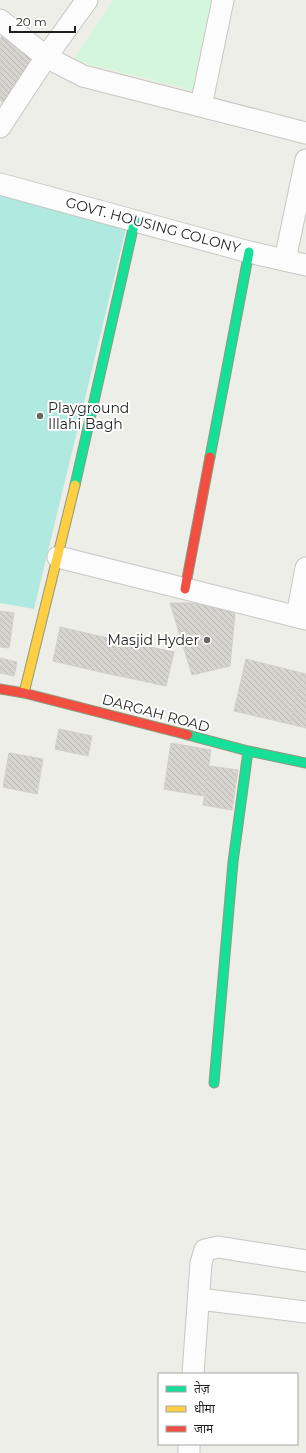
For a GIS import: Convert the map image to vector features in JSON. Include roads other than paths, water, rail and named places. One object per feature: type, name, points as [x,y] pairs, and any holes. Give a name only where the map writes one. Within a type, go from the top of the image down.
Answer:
[{"type":"street","points":[[0,127],[46,57],[87,0]]},
{"type":"street","points":[[201,106],[223,0]]},
{"type":"street","points":[[0,20],[46,57],[83,76],[306,133]]},
{"type":"street","points":[[285,260],[306,160]]},
{"type":"street","name":"GOVT. HOUSING COLONY","points":[[0,184],[249,252],[306,265]]},
{"type":"street","points":[[24,693],[58,557],[135,220]]},
{"type":"street","points":[[185,589],[249,252]]},
{"type":"street","points":[[58,557],[301,618],[306,568]]},
{"type":"street","name":"DARGAH ROAD","points":[[0,690],[24,693],[248,751],[306,763]]},
{"type":"street","points":[[214,1083],[233,862],[248,751]]},
{"type":"street","points":[[193,1373],[201,1263],[205,1250],[218,1247],[306,1261]]},
{"type":"street","points":[[199,1299],[306,1312]]},
{"type":"place","name":"Playground Illahi Bagh","points":[[40,416]]},
{"type":"place","name":"Masjid Hyder","points":[[207,640]]}]
